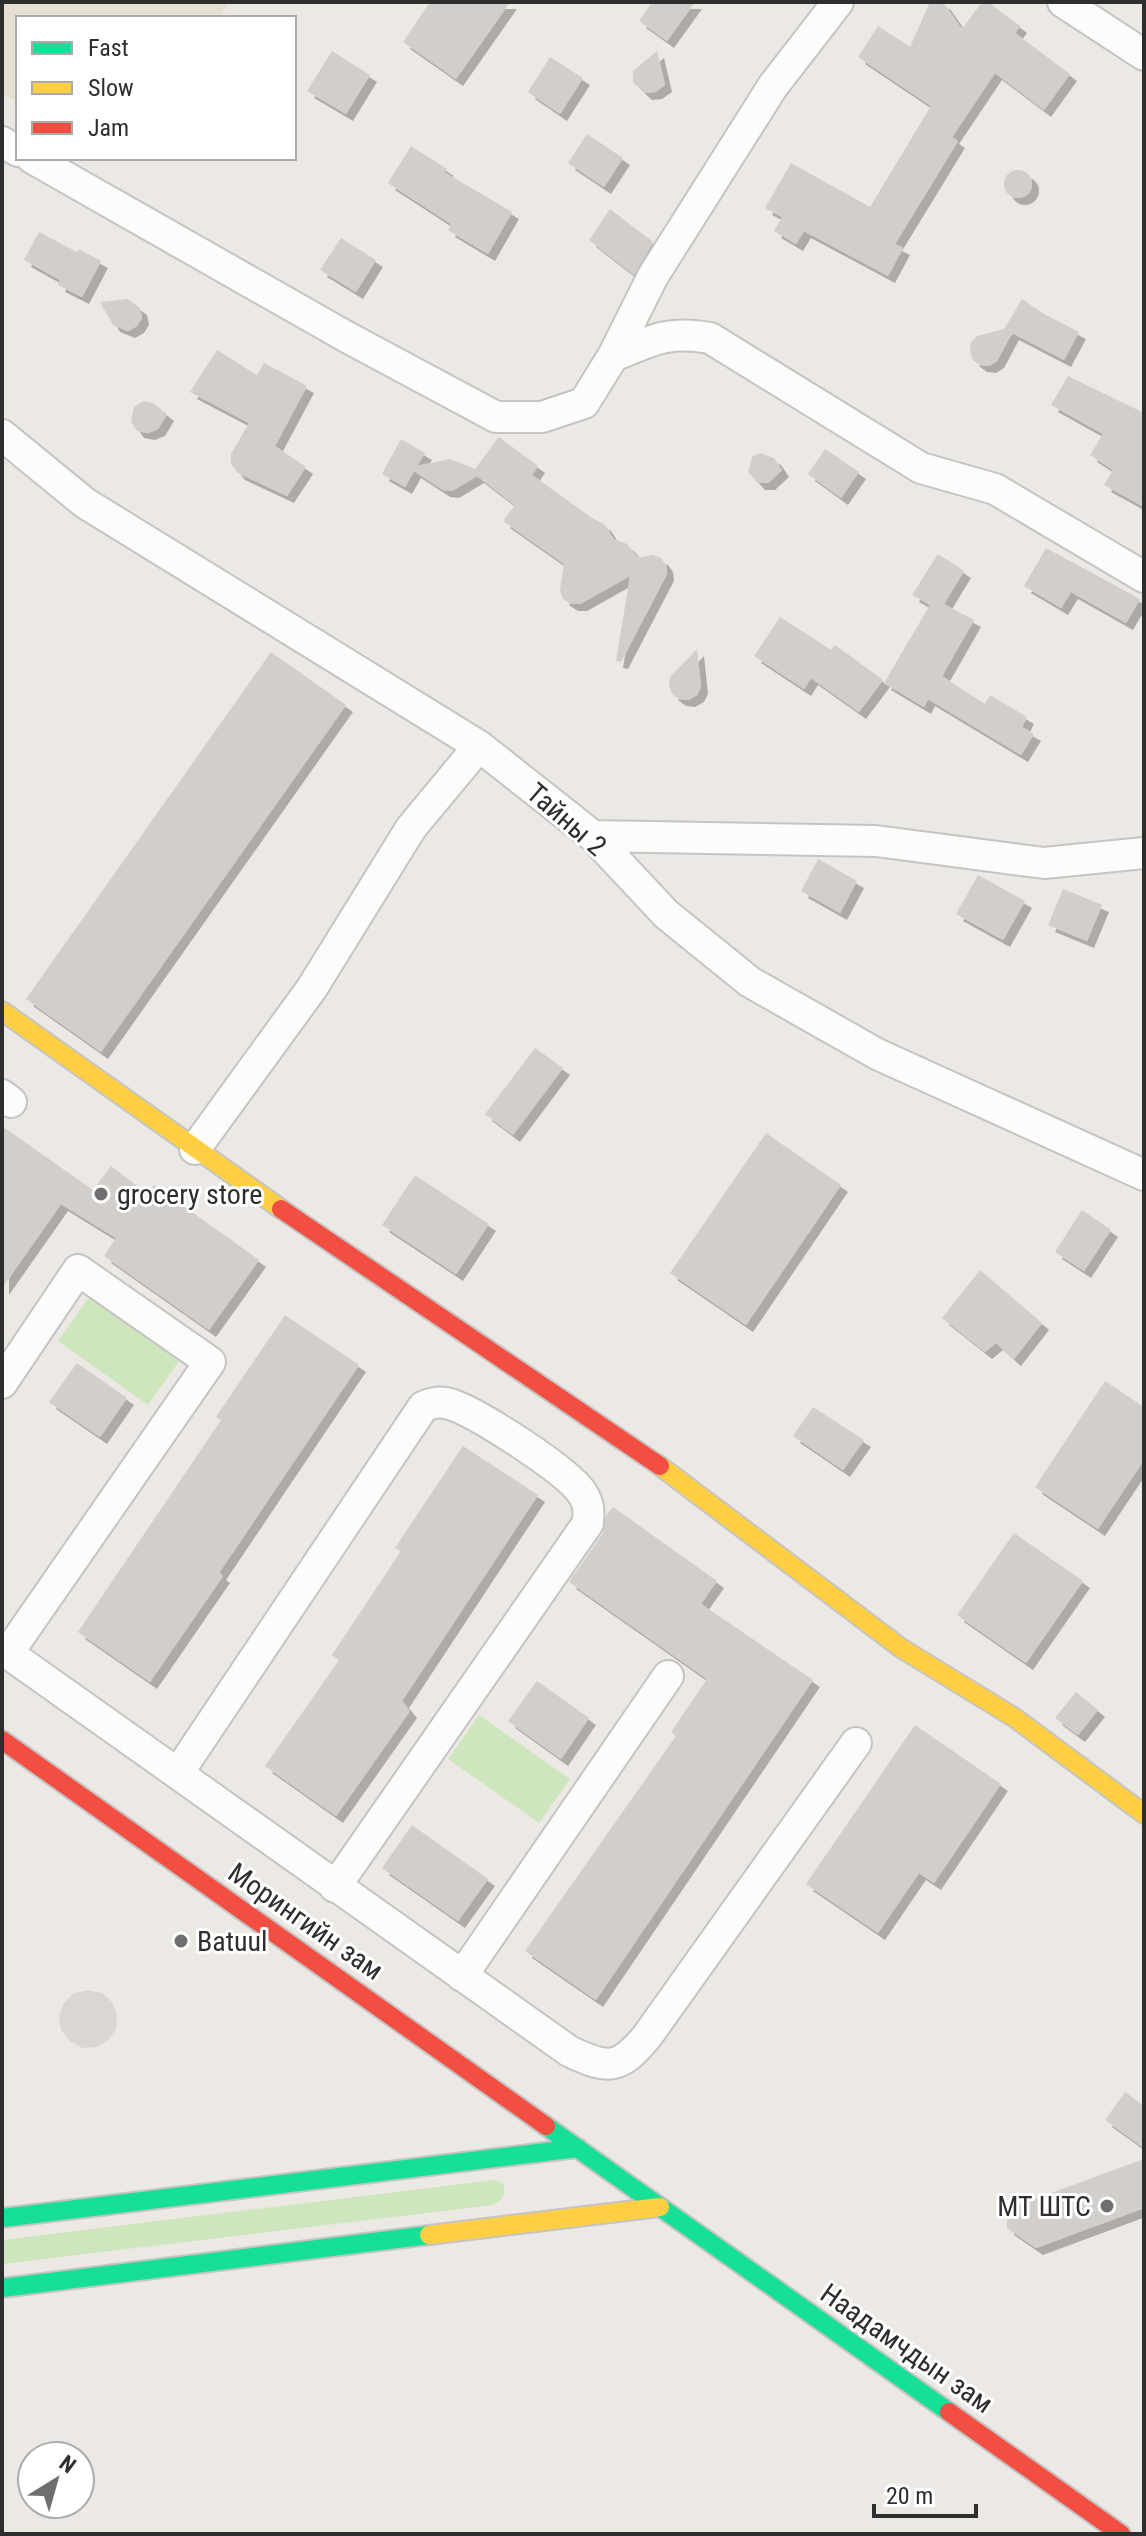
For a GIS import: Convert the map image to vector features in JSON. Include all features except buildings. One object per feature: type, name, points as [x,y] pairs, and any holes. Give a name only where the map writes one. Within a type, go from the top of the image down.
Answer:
[{"type":"street","points":[[36,160],[345,336],[496,417],[542,417],[584,403],[613,356],[653,276],[765,99],[838,2]]},
{"type":"street","points":[[1063,2],[1144,55]]},
{"type":"street","points":[[613,356],[663,336],[686,334],[710,338],[921,468],[995,489],[1144,577]]},
{"type":"street","name":"Тайны 2","points":[[2,435],[85,503],[479,746],[593,836],[666,914],[750,982],[877,1054],[1144,1175]]},
{"type":"street","points":[[195,1149],[312,988],[411,828],[479,746]]},
{"type":"street","points":[[593,836],[876,841],[1044,863],[1144,853]]},
{"type":"street","points":[[2,1011],[349,1257],[666,1470],[901,1648],[1015,1718],[1144,1814]]},
{"type":"street","points":[[2,1383],[78,1270],[210,1362],[5,1651],[569,2051],[598,2065],[619,2064],[634,2053],[856,1743]]},
{"type":"street","points":[[178,1773],[423,1407],[434,1402],[452,1405],[503,1432],[555,1469],[582,1492],[589,1509],[588,1523],[335,1887]]},
{"type":"street","points":[[462,1976],[668,1676]]},
{"type":"street","name":"Морингийн зам","points":[[2,1740],[660,2207]]},
{"type":"street","points":[[2,2218],[578,2148]]},
{"type":"street","points":[[2,2288],[660,2207]]},
{"type":"street","name":"Наадамчдын зам","points":[[660,2207],[1121,2534]]},
{"type":"shaded area","points":[[2,2],[229,2],[220,16],[16,16],[16,101],[2,93]]},
{"type":"shaded area","points":[[88,1990],[102,1993],[112,2002],[117,2015],[116,2029],[108,2040],[96,2047],[82,2048],[70,2041],[61,2030],[59,2016],[64,2003],[74,1993]]},
{"type":"green space","points":[[89,1297],[179,1361],[148,1405],[58,1341]]},
{"type":"green space","points":[[479,1715],[570,1779],[539,1823],[448,1759]]},
{"type":"green space","points":[[495,2180],[503,2184],[505,2191],[502,2199],[493,2205],[2,2264],[2,2240]]},
{"type":"traffic: fast","points":[[546,2126],[949,2412]]},
{"type":"traffic: fast","points":[[2,2218],[578,2148]]},
{"type":"traffic: fast","points":[[2,2288],[429,2235]]},
{"type":"traffic: slow","points":[[2,1011],[281,1209]]},
{"type":"traffic: slow","points":[[660,1466],[901,1648],[1015,1718],[1144,1814]]},
{"type":"traffic: slow","points":[[429,2235],[660,2207]]},
{"type":"traffic: jam","points":[[281,1209],[660,1466]]},
{"type":"traffic: jam","points":[[2,1740],[546,2126]]},
{"type":"traffic: jam","points":[[949,2412],[1121,2534]]},
{"type":"place","name":"grocery store","points":[[101,1194]]},
{"type":"place","name":"Batuul","points":[[181,1941]]},
{"type":"place","name":"MT ШТС","points":[[1107,2206]]}]
